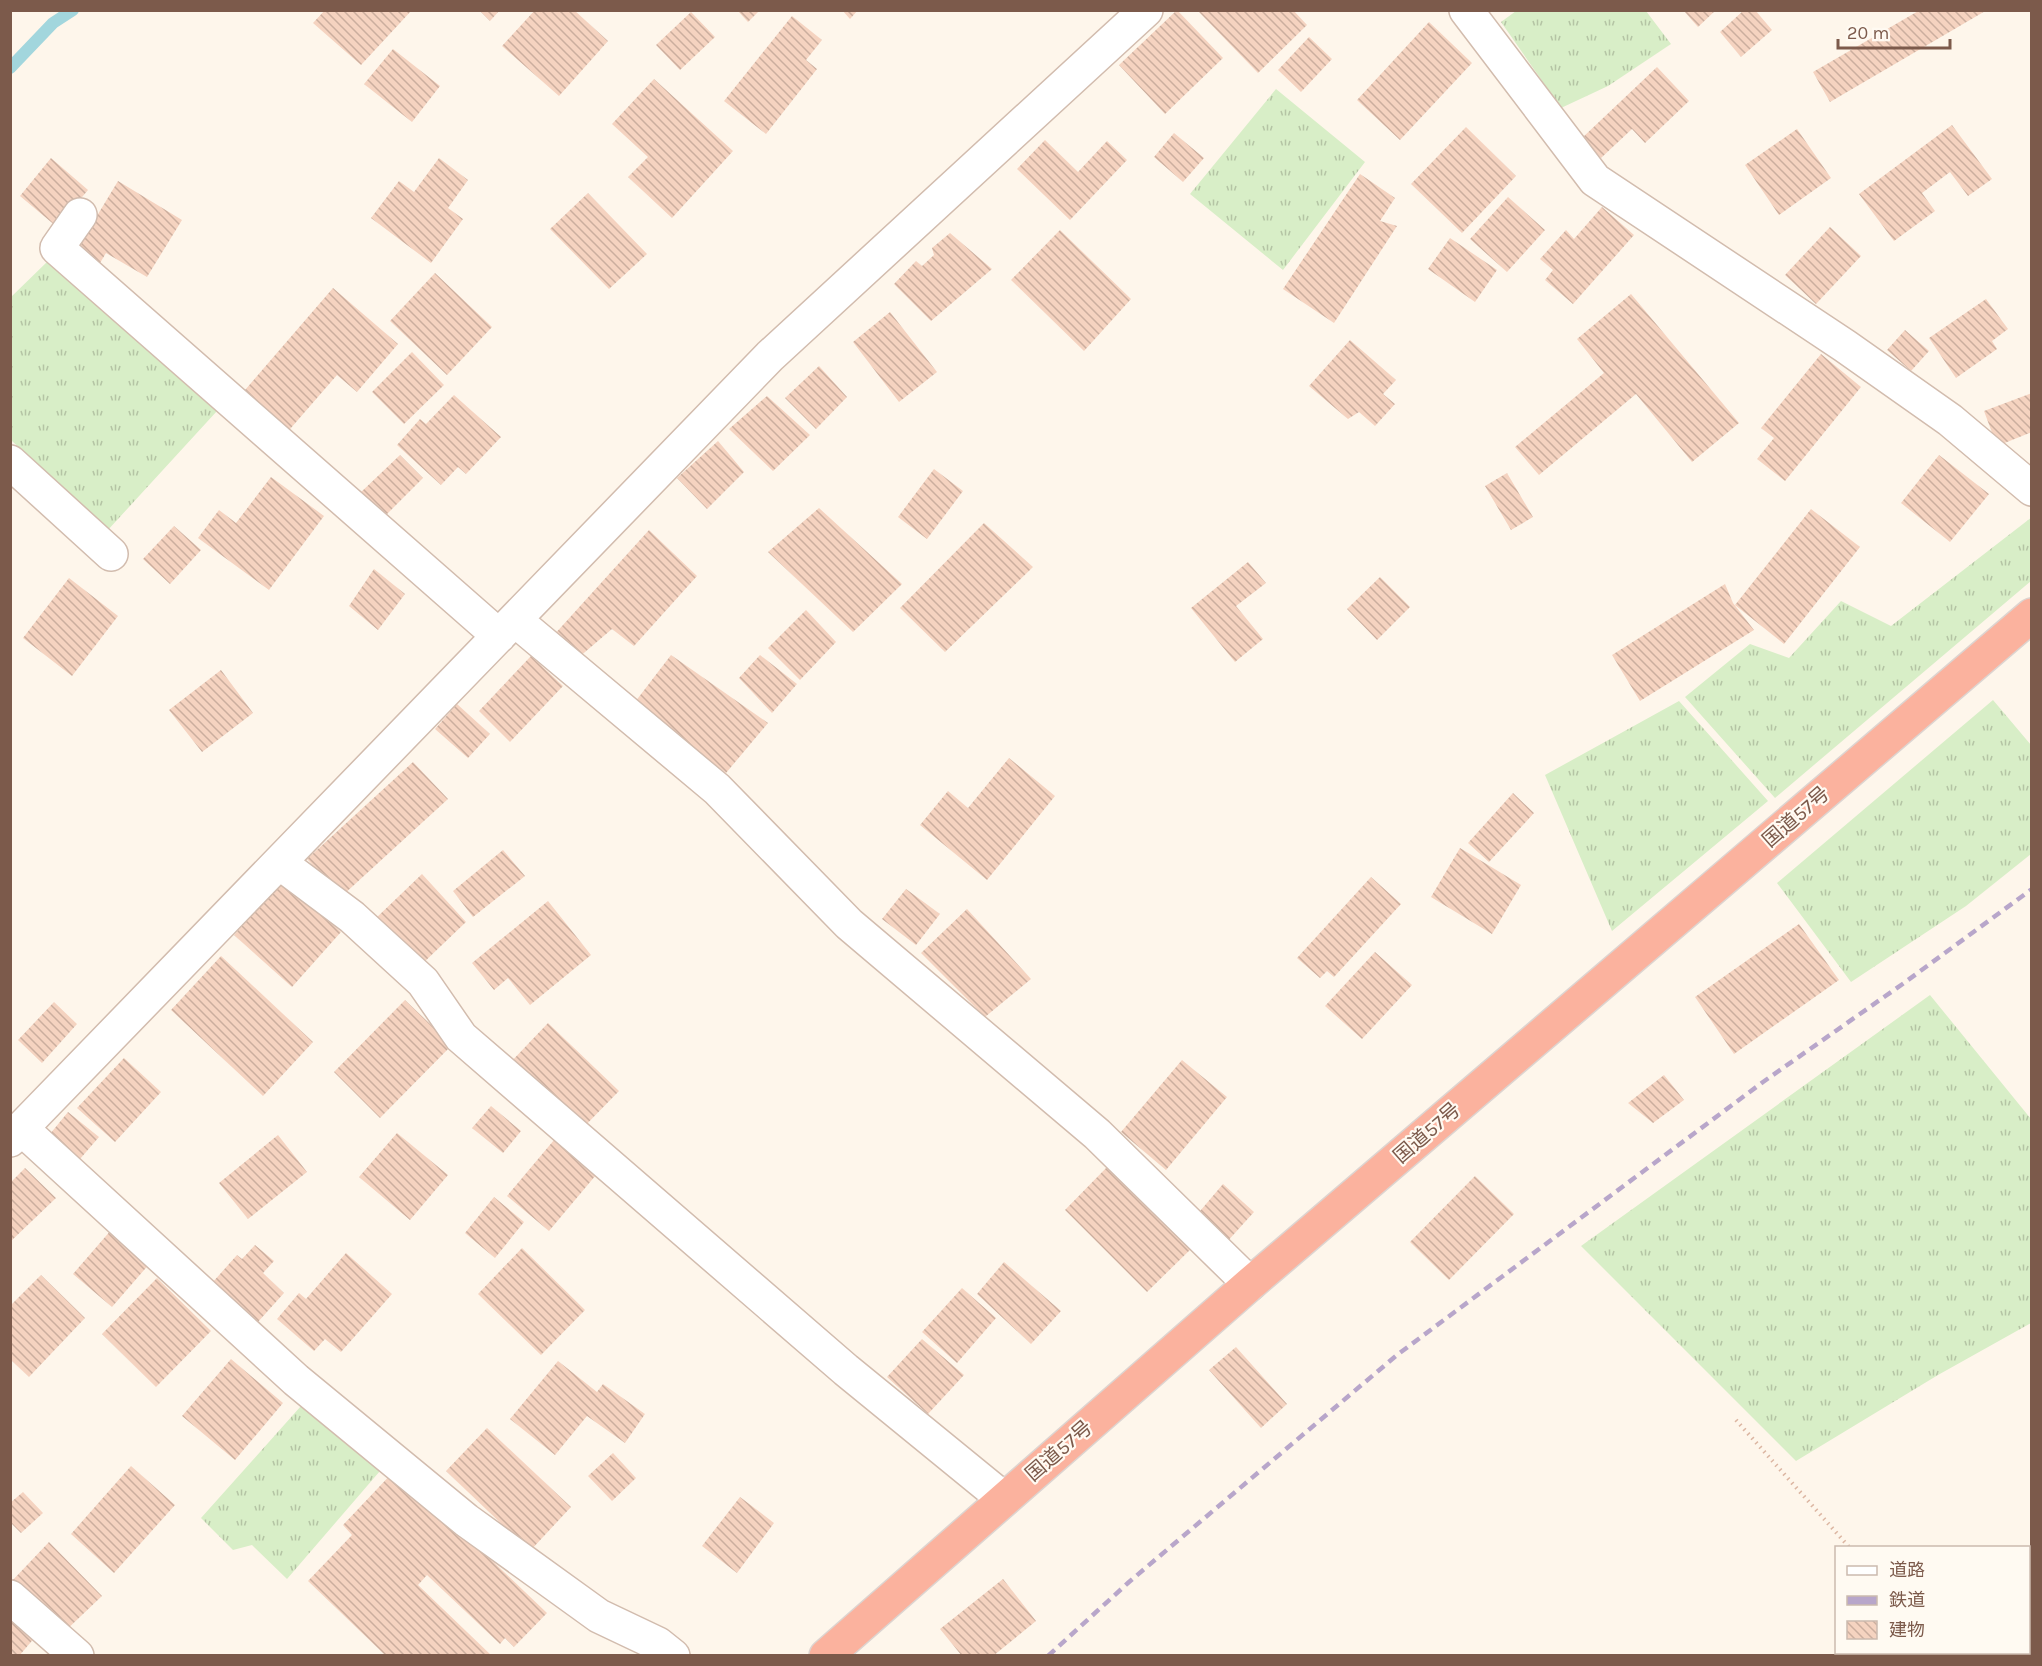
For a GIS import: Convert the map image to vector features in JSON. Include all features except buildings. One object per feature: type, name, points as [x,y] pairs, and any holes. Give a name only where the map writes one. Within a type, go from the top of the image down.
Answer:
[{"type":"highway","name":"国道57号","points":[[826,1656],[1250,1284],[2031,615]]},
{"type":"street","points":[[673,1656],[658,1644],[599,1616],[466,1520],[296,1380],[16,1134],[770,356],[1146,10]]},
{"type":"street","points":[[1466,10],[1595,180],[1845,346],[1950,420],[2031,489]]},
{"type":"street","points":[[80,215],[57,248],[507,628],[717,789],[849,924],[1097,1134],[1250,1284]]},
{"type":"street","points":[[10,462],[111,554]]},
{"type":"street","points":[[280,863],[352,917],[423,982],[460,1037],[846,1370],[1004,1499]]},
{"type":"street","points":[[10,1597],[77,1656]]},
{"type":"path","points":[[1736,1420],[1848,1546]]},
{"type":"green space","points":[[1516,11],[1646,11],[1671,44],[1608,86],[1561,108],[1501,22]]},
{"type":"green space","points":[[1276,89],[1365,162],[1283,270],[1190,194]]},
{"type":"green space","points":[[49,260],[217,411],[107,531],[11,440],[10,298]]},
{"type":"green space","points":[[2032,517],[2031,581],[1775,798],[1685,697],[1750,644],[1789,658],[1841,601],[1891,626]]},
{"type":"green space","points":[[1993,700],[2031,745],[2031,854],[1966,906],[1851,982],[1777,883]]},
{"type":"green space","points":[[1679,701],[1768,801],[1612,931],[1545,775]]},
{"type":"green space","points":[[1930,995],[2031,1119],[2031,1323],[1938,1375],[1796,1461],[1581,1246]]},
{"type":"green space","points":[[301,1406],[380,1471],[287,1579],[252,1545],[233,1550],[201,1518]]},
{"type":"waterway","points":[[10,68],[53,23],[73,10]]},
{"type":"railway","points":[[1048,1656],[1129,1582],[1397,1355],[1763,1082],[2032,889]]}]
